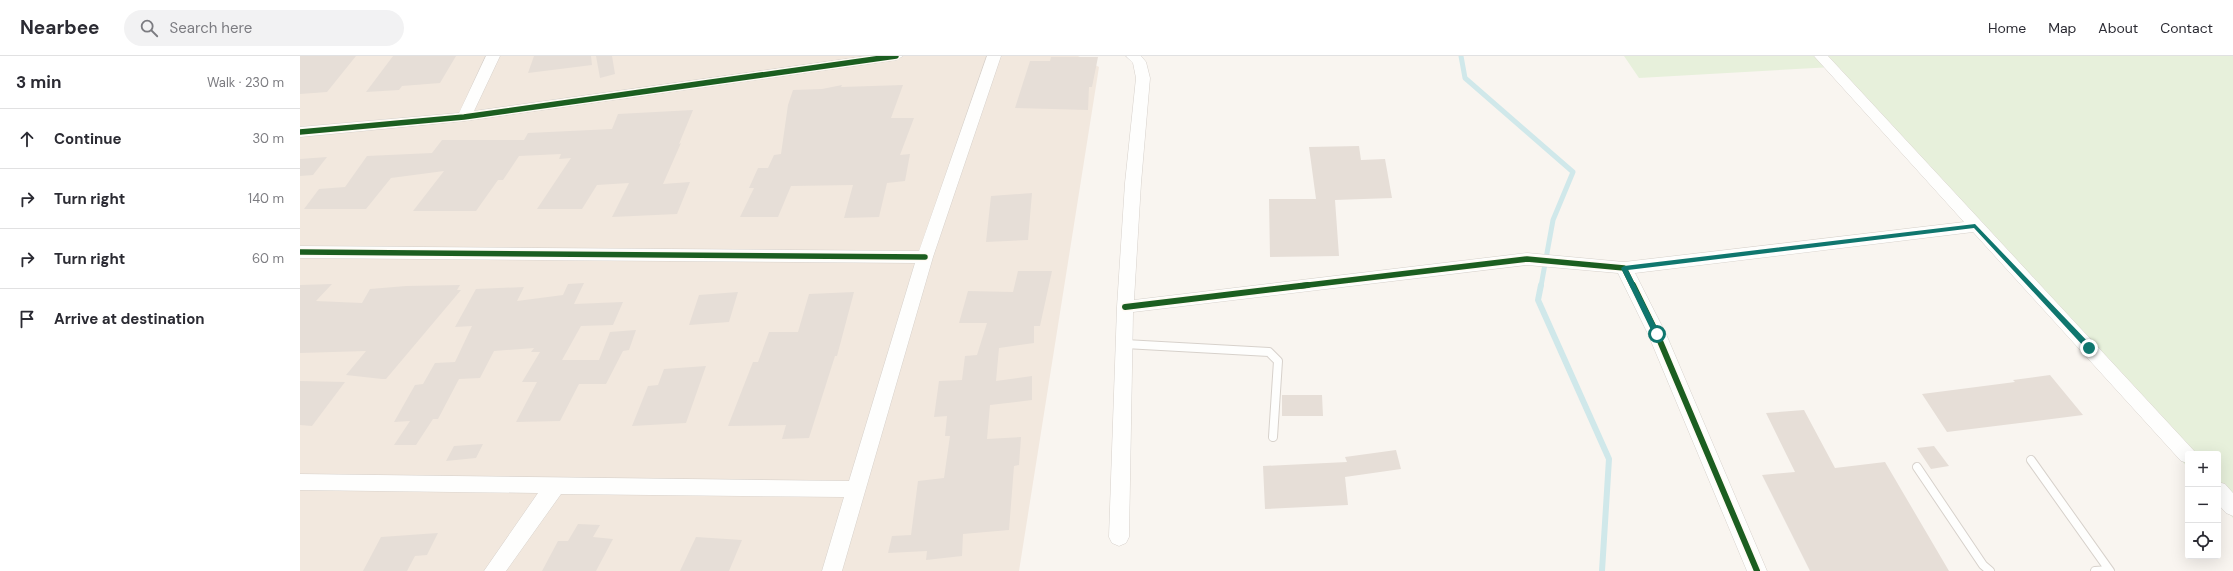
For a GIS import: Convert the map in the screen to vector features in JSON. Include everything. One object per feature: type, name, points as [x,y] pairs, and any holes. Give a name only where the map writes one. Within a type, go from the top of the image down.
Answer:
[{"type":"street","points":[[464,117],[492,56]]},
{"type":"street","points":[[300,132],[464,117],[896,56]]},
{"type":"street","points":[[832,571],[855,489],[925,258],[994,56]]},
{"type":"street","points":[[1119,537],[1125,307],[1133,184],[1143,78],[1139,62],[1133,56]]},
{"type":"street","points":[[1821,56],[1975,226],[2185,452]]},
{"type":"street","points":[[1125,307],[1527,259],[1624,268],[1975,226]]},
{"type":"street","points":[[300,252],[925,258]]},
{"type":"street","points":[[1624,268],[1657,334],[1757,571]]},
{"type":"street","points":[[300,482],[855,489]]},
{"type":"street","points":[[494,571],[555,486]]},
{"type":"street","points":[[2221,493],[2233,507]]},
{"type":"lane","points":[[1125,344],[1269,352],[1278,361],[1273,438]]},
{"type":"lane","points":[[2031,460],[2109,571]]},
{"type":"lane","points":[[1917,467],[1983,565],[1990,571]]},
{"type":"lane","points":[[2095,571],[2109,571]]},
{"type":"shaded area","points":[[300,56],[1078,56],[1099,67],[1019,571],[300,571]]},
{"type":"green space","points":[[1624,56],[2233,56],[2233,518],[2221,504],[2221,451],[2185,451],[2185,465],[1833,67],[1639,78]]},
{"type":"building","points":[[300,56],[356,56],[327,92],[300,94]]},
{"type":"building","points":[[393,56],[456,56],[440,83],[402,86],[399,90],[366,92]]},
{"type":"building","points":[[534,56],[591,56],[592,65],[528,73]]},
{"type":"building","points":[[596,56],[612,56],[615,74],[600,78]]},
{"type":"building","points":[[1051,57],[1098,57],[1092,87],[1089,87],[1088,110],[1015,108],[1030,61],[1050,61]]},
{"type":"building","points":[[842,85],[841,87],[903,85],[891,118],[914,118],[900,155],[910,154],[905,181],[887,183],[879,217],[844,218],[853,185],[791,186],[778,217],[740,217],[754,188],[749,188],[758,168],[768,168],[774,155],[781,154],[788,105],[793,90],[822,89]]},
{"type":"building","points":[[693,110],[679,144],[681,143],[663,184],[690,182],[677,214],[612,217],[629,183],[597,185],[582,209],[537,209],[571,158],[559,159],[561,154],[519,156],[503,180],[498,180],[476,211],[413,211],[444,171],[391,178],[366,209],[304,209],[319,189],[345,187],[367,156],[432,153],[442,140],[524,140],[528,133],[612,129],[618,114]]},
{"type":"building","points":[[1359,146],[1361,160],[1385,159],[1392,198],[1335,200],[1339,256],[1270,257],[1269,199],[1316,199],[1309,147]]},
{"type":"building","points":[[327,157],[313,175],[300,176],[300,159]]},
{"type":"building","points":[[1032,193],[1028,240],[986,242],[991,196]]},
{"type":"building","points":[[1018,271],[1052,271],[1040,326],[1034,326],[1034,343],[999,348],[996,381],[1032,376],[1032,400],[990,405],[987,439],[1021,437],[1019,465],[1014,466],[1009,530],[963,534],[962,556],[926,560],[927,551],[888,553],[892,536],[911,535],[918,481],[944,478],[950,436],[945,436],[947,416],[934,417],[939,381],[962,380],[965,356],[977,355],[987,323],[959,323],[968,291],[1013,292]]},
{"type":"building","points":[[584,283],[574,304],[623,302],[613,325],[581,326],[562,360],[599,360],[610,332],[636,330],[629,350],[623,351],[606,384],[579,384],[560,421],[516,422],[537,382],[522,382],[540,352],[531,352],[534,348],[494,351],[480,378],[459,379],[438,419],[433,419],[416,445],[394,445],[410,421],[394,422],[415,385],[423,384],[435,363],[455,362],[472,326],[455,327],[476,289],[524,287],[517,301],[563,295],[568,284]]},
{"type":"building","points":[[332,284],[316,301],[362,303],[370,289],[406,286],[460,285],[457,290],[461,290],[386,379],[382,379],[346,375],[366,351],[300,353],[300,285]]},
{"type":"building","points":[[738,292],[729,322],[689,325],[699,295]]},
{"type":"building","points":[[854,292],[837,356],[835,356],[809,438],[782,439],[786,425],[728,426],[753,362],[758,362],[769,332],[798,332],[809,294]]},
{"type":"building","points":[[706,366],[686,423],[632,426],[648,386],[658,385],[664,369]]},
{"type":"building","points":[[2050,375],[2083,415],[1947,432],[1922,394],[2015,382],[2013,380]]},
{"type":"building","points":[[300,381],[345,382],[312,426],[300,425]]},
{"type":"building","points":[[1282,395],[1322,395],[1323,416],[1282,416]]},
{"type":"building","points":[[1804,410],[1835,468],[1885,462],[1949,571],[1810,571],[1762,475],[1795,472],[1766,413]]},
{"type":"building","points":[[483,444],[476,458],[446,461],[454,446]]},
{"type":"building","points":[[1934,446],[1949,466],[1931,469],[1917,448]]},
{"type":"building","points":[[1396,450],[1401,469],[1345,477],[1348,505],[1265,509],[1263,466],[1347,462],[1345,457]]},
{"type":"building","points":[[578,524],[600,525],[593,537],[613,539],[596,571],[542,571],[558,541],[568,541]]},
{"type":"building","points":[[438,533],[427,555],[415,556],[407,571],[363,571],[381,537]]},
{"type":"building","points":[[696,537],[742,540],[729,571],[680,571]]},
{"type":"waterway","points":[[1461,56],[1465,78],[1573,172],[1553,220],[1541,286]]},
{"type":"waterway","points":[[1541,285],[1538,300],[1609,459],[1602,571]]},
{"type":"cycle path","points":[[300,132],[464,117],[896,56]]},
{"type":"cycle path","points":[[300,252],[925,257]]},
{"type":"cycle path","points":[[1125,307],[1527,259],[1624,268],[1657,334],[1757,571]]},
{"type":"route","points":[[1657,334],[1624,268],[1975,226],[2089,348]]}]
